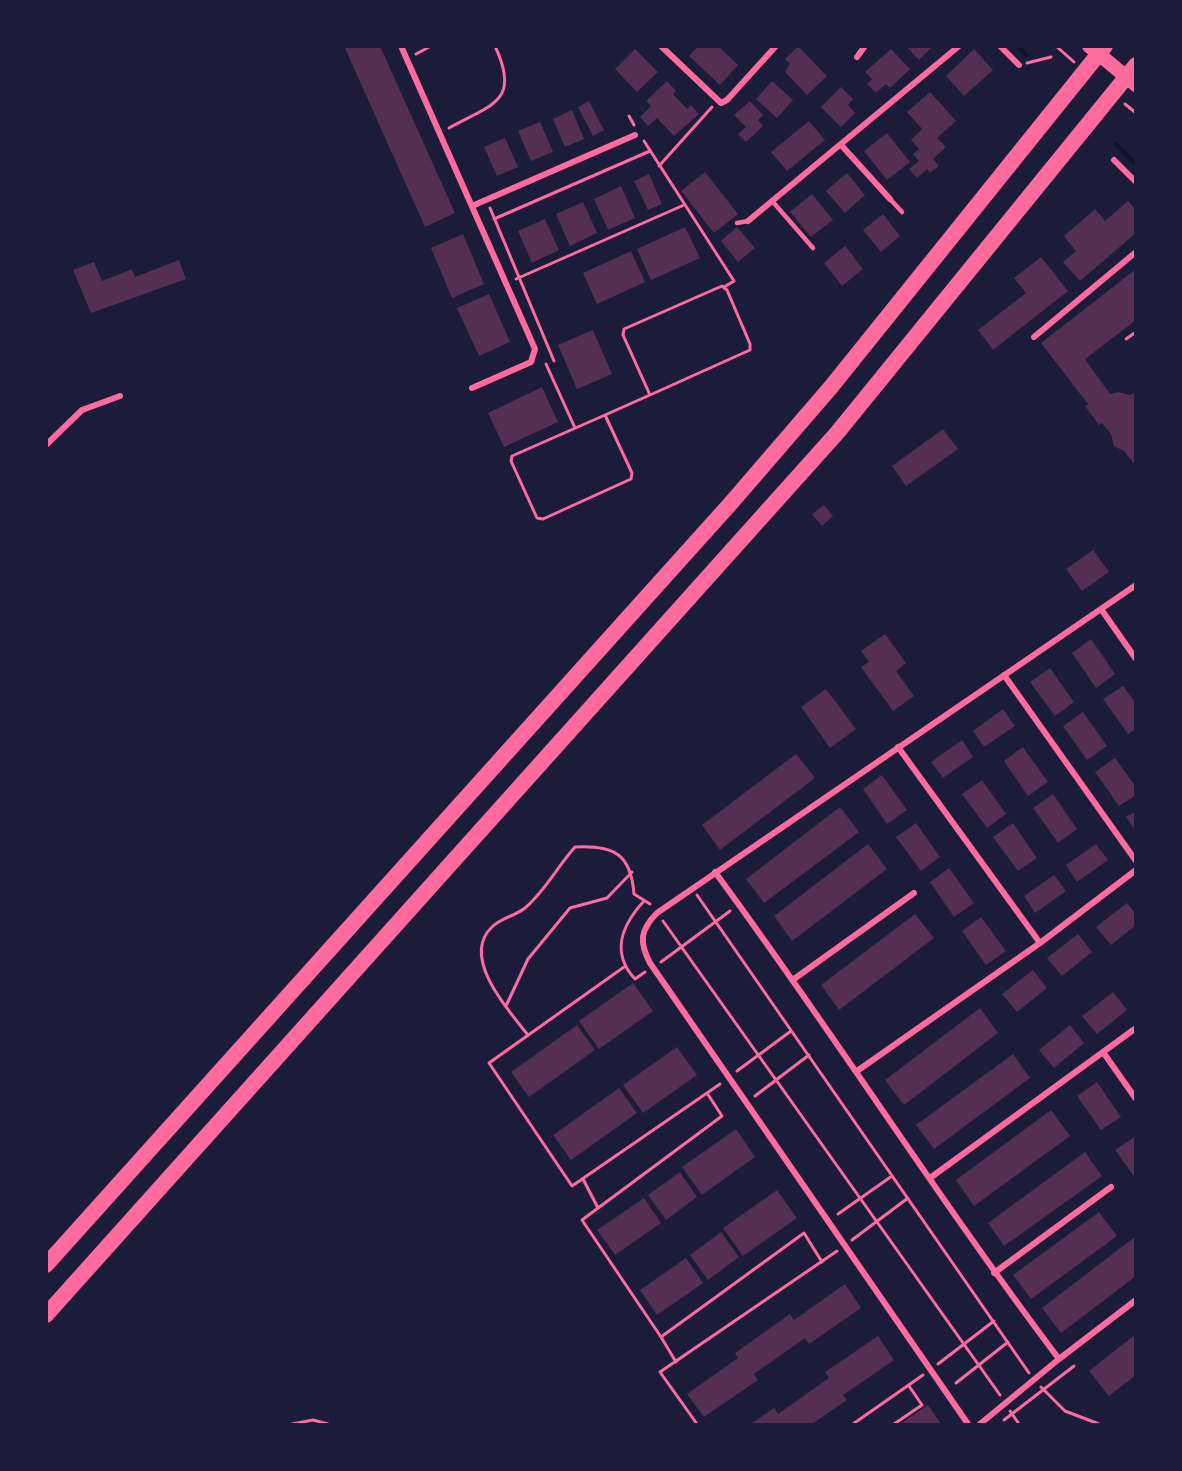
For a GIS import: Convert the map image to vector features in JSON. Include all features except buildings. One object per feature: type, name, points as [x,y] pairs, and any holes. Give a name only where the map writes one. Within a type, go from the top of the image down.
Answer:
[{"type":"highway","points":[[46,1265],[731,503],[831,387],[1105,46]]},
{"type":"highway","points":[[46,1315],[829,441],[1136,65]]},
{"type":"main road","points":[[1089,46],[1136,86]]},
{"type":"street","points":[[401,46],[535,349],[535,356],[531,362],[472,388]]},
{"type":"street","points":[[661,46],[718,102],[727,100],[776,46]]},
{"type":"street","points":[[856,57],[865,46]]},
{"type":"street","points":[[748,221],[842,146],[958,46]]},
{"type":"street","points":[[1000,46],[1019,65]]},
{"type":"street","points":[[472,206],[635,135]]},
{"type":"street","points":[[842,146],[890,199]]},
{"type":"street","points":[[1114,160],[1136,182]]},
{"type":"street","points":[[1034,337],[1136,252]]},
{"type":"street","points":[[46,445],[82,410],[120,396]]},
{"type":"street","points":[[968,1425],[652,965],[642,947],[642,934],[647,922],[657,912],[1136,585]]},
{"type":"street","points":[[1101,609],[1136,659]]},
{"type":"street","points":[[1004,675],[1136,861]]},
{"type":"street","points":[[898,747],[1040,943]]},
{"type":"street","points":[[856,1071],[1040,943],[1136,870]]},
{"type":"street","points":[[715,872],[794,979],[994,1273],[1059,1359]]},
{"type":"street","points":[[794,979],[914,893]]},
{"type":"street","points":[[930,1178],[1136,1028]]},
{"type":"street","points":[[1103,1052],[1136,1099]]},
{"type":"street","points":[[994,1273],[1111,1187]]},
{"type":"street","points":[[980,1425],[1059,1359],[1136,1300]]},
{"type":"lane","points":[[890,199],[902,212]]},
{"type":"lane","points":[[773,202],[813,248]]},
{"type":"lane","points":[[737,223],[748,221]]},
{"type":"path","points":[[407,59],[431,46]]},
{"type":"path","points":[[440,133],[501,99],[506,86],[506,72],[495,46]]},
{"type":"path","points":[[1019,65],[1051,57]]},
{"type":"path","points":[[659,166],[718,102]]},
{"type":"path","points":[[629,117],[684,206],[734,280],[724,287],[624,329],[623,335],[650,394]]},
{"type":"path","points":[[494,219],[650,151]]},
{"type":"path","points":[[489,206],[554,361]]},
{"type":"path","points":[[506,284],[684,206]]},
{"type":"path","points":[[605,415],[632,473],[631,479],[538,519],[511,457],[750,350],[750,344],[724,287]]},
{"type":"path","points":[[1126,339],[1136,332]]},
{"type":"path","points":[[546,364],[575,428]]},
{"type":"path","points":[[528,1035],[506,1006],[481,962],[481,944],[493,926],[522,910],[543,891],[575,847],[601,846],[623,859],[632,872],[634,894],[657,912],[1019,1425]]},
{"type":"path","points":[[506,1006],[528,959],[570,908],[607,898],[632,872]]},
{"type":"path","points":[[693,889],[1034,1380],[1065,1411],[1099,1425]]},
{"type":"path","points":[[645,901],[626,924],[620,945],[624,967],[635,979],[652,965],[717,924],[739,905]]},
{"type":"path","points":[[624,967],[489,1064],[572,1186],[706,1093],[722,1116],[582,1220],[676,1362]]},
{"type":"path","points":[[758,1055],[791,1031]]},
{"type":"path","points":[[755,1096],[808,1055]]},
{"type":"path","points":[[838,1214],[892,1176]]},
{"type":"path","points":[[583,1179],[598,1208]]},
{"type":"path","points":[[697,1425],[660,1372],[822,1262],[908,1198]]},
{"type":"path","points":[[661,1337],[804,1233],[822,1262]]},
{"type":"path","points":[[853,1425],[909,1386],[994,1321]]},
{"type":"path","points":[[956,1383],[1008,1342]]},
{"type":"path","points":[[999,1425],[1074,1366]]},
{"type":"path","points":[[894,1425],[922,1405],[909,1386]]},
{"type":"path","points":[[292,1425],[313,1420],[328,1425]]},
{"type":"waterway","points":[[1018,46],[1026,55]]},
{"type":"waterway","points":[[1116,144],[1136,165]]}]
